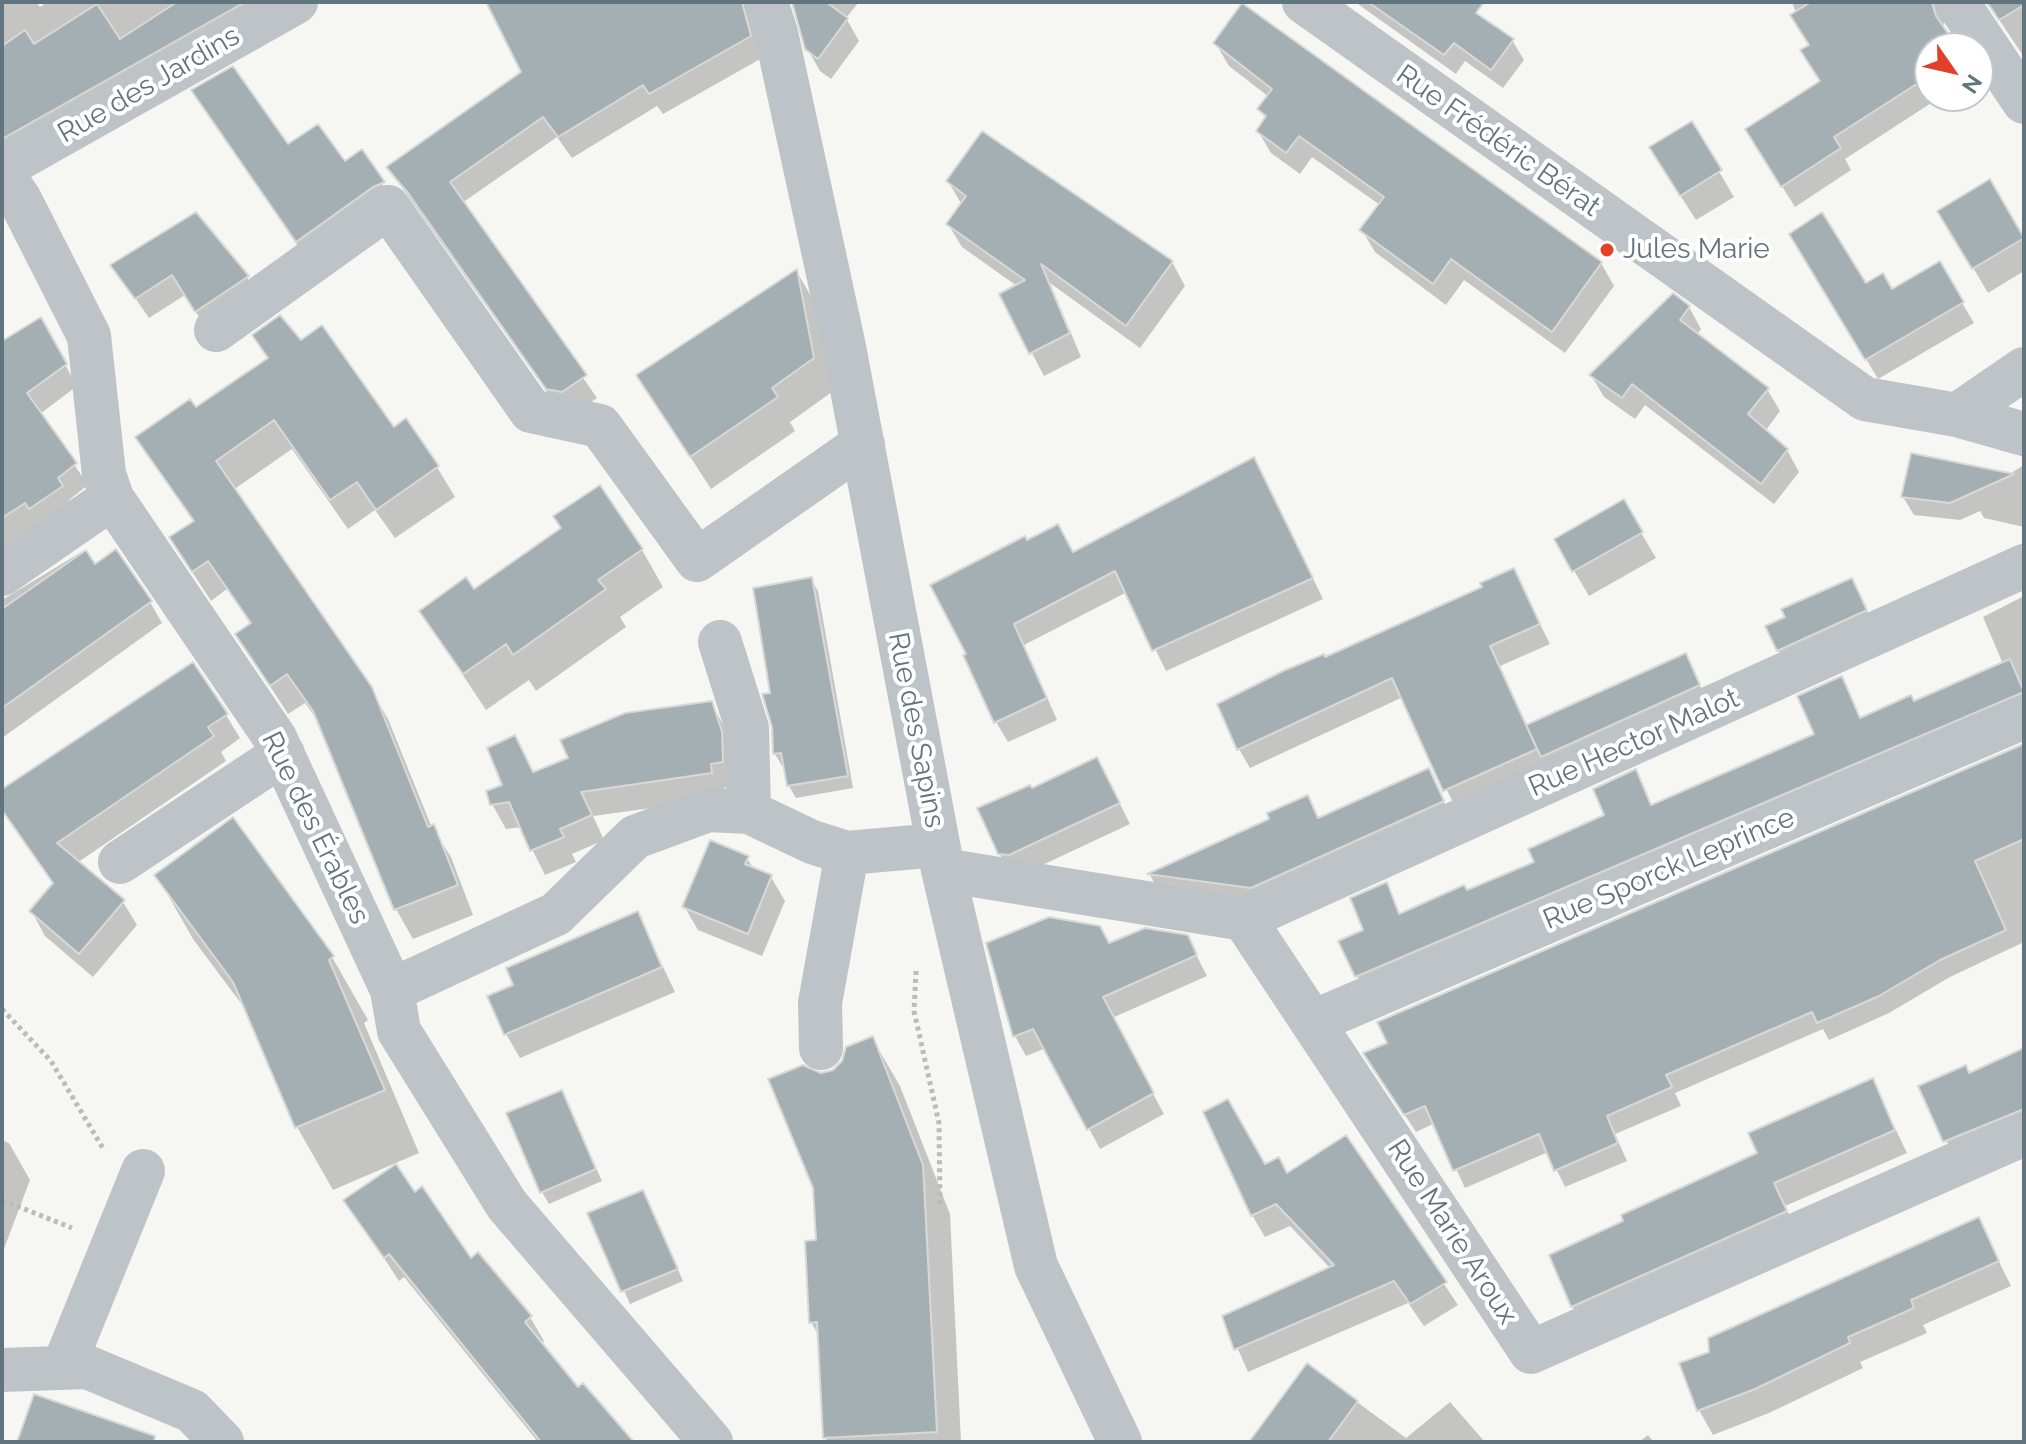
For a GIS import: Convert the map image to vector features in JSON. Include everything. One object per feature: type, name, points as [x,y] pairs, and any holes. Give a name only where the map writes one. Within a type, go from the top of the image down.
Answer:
[{"type":"street","name":"Rue des Jardins","points":[[2,171],[296,2]]},
{"type":"street","name":"Rue des Sapins","points":[[766,2],[783,63],[863,444],[940,857],[1036,1266],[1120,1442]]},
{"type":"street","name":"Rue Frédéric Bérat","points":[[1304,2],[1865,399],[1957,415],[2024,434]]},
{"type":"street","points":[[1957,2],[2024,102]]},
{"type":"street","name":"Rue des Érables","points":[[2,171],[89,336],[104,474],[112,498],[283,754],[392,990],[399,1031],[507,1205],[711,1442]]},
{"type":"street","points":[[216,330],[388,207],[531,411],[600,426],[697,560],[863,444]]},
{"type":"street","points":[[1957,415],[2024,369]]},
{"type":"street","points":[[2,574],[112,498]]},
{"type":"street","name":"Rue Hector Malot","points":[[1244,919],[2024,566]]},
{"type":"street","points":[[720,642],[747,728],[749,812]]},
{"type":"street","name":"Rue Sporck Leprince","points":[[1313,1022],[2024,717]]},
{"type":"street","points":[[120,862],[283,754]]},
{"type":"street","points":[[392,990],[556,914],[635,837],[708,810],[749,812],[812,842],[847,853],[940,857],[1244,919]]},
{"type":"street","points":[[821,1048],[820,1003],[847,853]]},
{"type":"street","name":"Rue Marie Aroux","points":[[1244,919],[1531,1352],[2024,1134]]},
{"type":"street","points":[[63,1368],[136,1187]]},
{"type":"street","points":[[2,1370],[87,1367],[192,1411],[222,1442]]},
{"type":"street","points":[[1083,1442],[1095,1395]]},
{"type":"path","points":[[917,957],[914,1011],[939,1123],[940,1205]]},
{"type":"path","points":[[2,1009],[51,1061],[99,1141],[136,1187]]},
{"type":"path","points":[[2,1200],[112,1245]]},
{"type":"building","points":[[177,2],[245,2],[2,139],[2,46],[25,30],[34,44],[97,4],[120,39]]},
{"type":"building","points":[[486,2],[742,2],[751,36],[649,94],[643,85],[558,137],[543,117],[450,182],[587,375],[562,392],[546,389],[408,193],[386,167],[521,72]]},
{"type":"building","points":[[792,2],[826,2],[848,18],[818,59],[805,49]]},
{"type":"building","points":[[1368,2],[1484,2],[1476,13],[1514,39],[1491,70],[1454,43],[1444,55]]},
{"type":"building","points":[[1811,2],[1932,2],[1936,16],[1947,32],[1914,32],[1914,86],[1834,137],[1841,148],[1781,187],[1745,129],[1820,81],[1800,50],[1809,45],[1790,15]]},
{"type":"building","points":[[1987,2],[2024,2],[2024,5],[1999,20]]},
{"type":"building","points":[[1242,3],[1602,262],[1552,332],[1451,259],[1433,284],[1359,230],[1384,197],[1299,136],[1286,153],[1256,131],[1266,116],[1257,109],[1272,89],[1213,43]]},
{"type":"building","points":[[233,66],[288,144],[318,124],[345,161],[362,149],[385,182],[373,187],[296,242],[191,90]]},
{"type":"building","points":[[1692,121],[1722,170],[1680,196],[1649,147]]},
{"type":"building","points":[[982,131],[1173,261],[1126,326],[1041,264],[1070,333],[1029,354],[999,294],[1025,280],[946,224],[966,196],[946,181]]},
{"type":"building","points":[[1990,179],[2024,238],[1972,269],[1937,211]]},
{"type":"building","points":[[196,212],[249,276],[195,312],[172,275],[135,299],[110,265]]},
{"type":"building","points":[[1822,212],[1866,283],[1883,273],[1892,289],[1940,261],[1964,302],[1865,360],[1789,234]]},
{"type":"building","points":[[797,269],[814,358],[772,388],[778,397],[690,457],[636,375]]},
{"type":"building","points":[[1673,293],[1690,306],[1680,320],[1769,388],[1748,414],[1788,449],[1761,484],[1632,384],[1622,398],[1589,375]]},
{"type":"building","points":[[280,315],[301,340],[322,325],[394,427],[406,418],[439,466],[376,510],[357,482],[330,500],[274,420],[216,461],[372,687],[428,827],[434,824],[458,885],[394,910],[313,711],[287,674],[270,686],[235,634],[251,623],[208,561],[192,572],[169,537],[194,521],[135,437],[190,399],[196,407],[268,358],[252,335]]},
{"type":"building","points":[[41,317],[67,364],[27,393],[77,463],[58,478],[63,486],[29,509],[25,503],[2,518],[2,341]]},
{"type":"building","points":[[1911,453],[2014,474],[1950,503],[1901,497]]},
{"type":"building","points":[[1254,457],[1313,578],[1152,651],[1115,571],[1014,624],[1047,698],[994,723],[963,655],[966,654],[930,585],[1025,536],[1027,540],[1058,524],[1073,552]]},
{"type":"building","points":[[600,485],[643,549],[598,580],[606,589],[513,655],[506,644],[463,674],[419,611],[466,577],[474,589],[561,528],[553,516]]},
{"type":"building","points":[[1624,499],[1643,532],[1572,572],[1554,539]]},
{"type":"building","points":[[116,549],[152,601],[2,708],[2,609],[86,550],[95,564]]},
{"type":"building","points":[[1514,568],[1540,624],[1490,646],[1537,749],[1443,791],[1392,678],[1237,750],[1217,704],[1283,671],[1324,654],[1325,657],[1482,587],[1480,583]]},
{"type":"building","points":[[812,577],[848,776],[787,786],[781,753],[773,754],[772,727],[762,694],[770,693],[753,588]]},
{"type":"building","points":[[1852,578],[1867,610],[1777,651],[1765,626],[1785,617],[1781,609]]},
{"type":"building","points":[[1686,653],[1700,685],[1541,757],[1526,725]]},
{"type":"building","points":[[2010,659],[2024,692],[1355,977],[1338,941],[1363,930],[1350,898],[1387,882],[1399,914],[1464,885],[1467,890],[1534,862],[1528,849],[1604,815],[1593,789],[1636,769],[1651,805],[1814,734],[1797,696],[1842,676],[1860,718],[1911,695],[1914,701]]},
{"type":"building","points":[[193,662],[228,714],[208,727],[214,736],[57,843],[125,900],[79,954],[29,911],[53,883],[2,810],[2,789]]},
{"type":"building","points":[[712,701],[722,732],[723,762],[711,764],[712,773],[581,792],[592,815],[560,829],[564,837],[530,851],[509,802],[490,805],[486,791],[502,785],[487,748],[515,735],[533,772],[568,758],[560,740],[625,713]]},
{"type":"building","points":[[2024,744],[2024,839],[1975,861],[2006,930],[1940,960],[1879,996],[1817,1023],[1812,1012],[1666,1075],[1672,1087],[1607,1116],[1618,1143],[1554,1171],[1539,1134],[1453,1171],[1425,1106],[1404,1115],[1363,1053],[1387,1043],[1377,1022]]},
{"type":"building","points":[[1097,757],[1120,803],[1009,855],[998,854],[977,808],[1030,785],[1032,788]]},
{"type":"building","points":[[1429,768],[1444,801],[1251,888],[1147,874],[1269,819],[1267,813],[1308,795],[1318,818]]},
{"type":"building","points":[[233,817],[334,956],[329,960],[385,1090],[295,1128],[233,982],[154,875]]},
{"type":"building","points":[[710,840],[749,856],[745,864],[772,875],[748,934],[682,907]]},
{"type":"building","points":[[638,911],[662,967],[504,1035],[487,996],[513,985],[506,968]]},
{"type":"building","points":[[1049,917],[1100,926],[1109,943],[1145,928],[1188,935],[1197,955],[1103,997],[1154,1093],[1087,1130],[1033,1029],[1013,1037],[986,943]]},
{"type":"building","points":[[873,1036],[923,1165],[937,1432],[823,1438],[817,1322],[809,1323],[805,1241],[816,1240],[813,1188],[768,1079],[803,1065],[821,1073],[833,1070],[842,1061],[846,1047]]},
{"type":"building","points":[[2024,1048],[2024,1109],[1943,1142],[1918,1086],[1966,1065],[1969,1073]]},
{"type":"building","points":[[1873,1078],[1895,1130],[1774,1183],[1787,1211],[1571,1307],[1549,1255],[1623,1221],[1621,1215],[1757,1153],[1748,1133]]},
{"type":"building","points":[[562,1090],[596,1169],[540,1193],[506,1113]]},
{"type":"building","points":[[1228,1099],[1265,1164],[1279,1157],[1287,1173],[1346,1135],[1447,1282],[1410,1304],[1394,1281],[1234,1350],[1222,1316],[1334,1265],[1276,1204],[1251,1216],[1203,1112]]},
{"type":"building","points":[[396,1164],[415,1192],[422,1186],[471,1258],[478,1252],[532,1316],[525,1322],[578,1387],[583,1383],[634,1442],[541,1442],[389,1254],[384,1258],[343,1200]]},
{"type":"building","points":[[643,1190],[678,1269],[621,1292],[587,1213]]},
{"type":"building","points":[[1979,1217],[1999,1261],[1911,1300],[1914,1308],[1848,1337],[1850,1343],[1755,1389],[1697,1411],[1679,1363],[1709,1352],[1708,1338]]},
{"type":"building","points":[[1307,1363],[1358,1401],[1328,1442],[1249,1442]]},
{"type":"building","points":[[34,1394],[155,1436],[154,1442],[17,1442]]},
{"type":"place","name":"Jules Marie","points":[[1607,250]]}]
